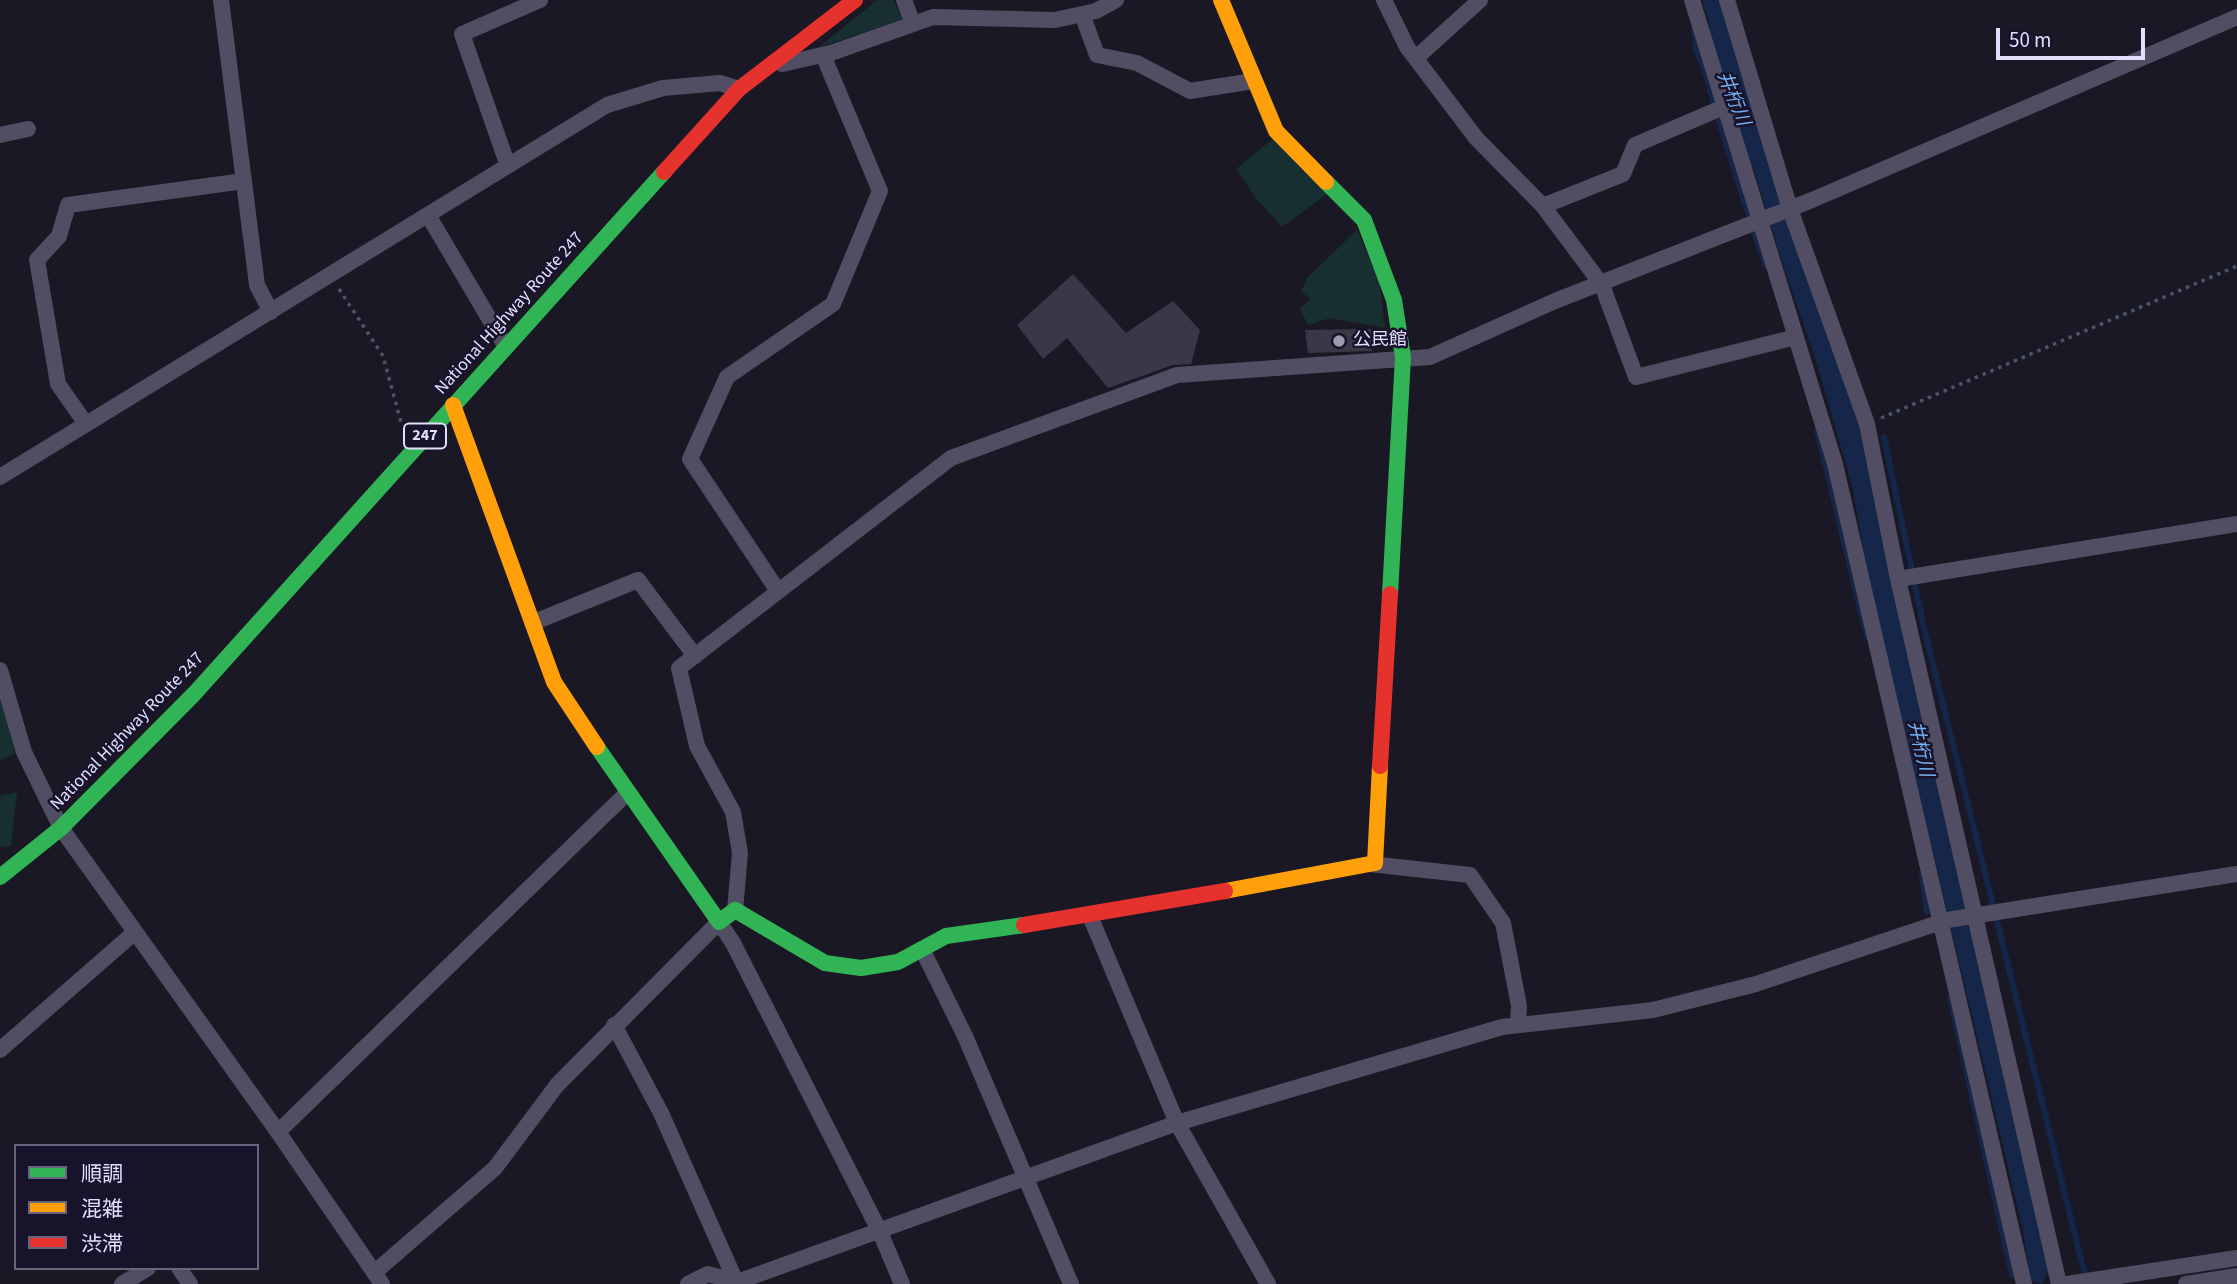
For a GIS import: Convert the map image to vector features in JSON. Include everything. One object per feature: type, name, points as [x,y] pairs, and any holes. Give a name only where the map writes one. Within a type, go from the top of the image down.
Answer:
[{"type":"main road","name":"National Highway Route 247","points":[[0,877],[61,828],[194,694],[739,89],[855,0]]},
{"type":"main road","points":[[453,405],[554,682],[627,793],[719,922],[734,910],[825,963],[861,968],[898,962],[946,936],[1090,916],[1375,863],[1403,357],[1394,300],[1364,220],[1276,131],[1221,0]]},
{"type":"street","points":[[221,0],[257,285],[271,312]]},
{"type":"street","points":[[508,166],[462,34],[540,0]]},
{"type":"street","points":[[904,0],[912,24]]},
{"type":"street","points":[[766,68],[823,55],[933,17],[1055,20],[1096,11],[1116,0]]},
{"type":"street","points":[[1384,0],[1416,58],[1476,138],[1543,206],[1602,285],[1636,377],[1796,337]]},
{"type":"street","points":[[1416,58],[1480,0]]},
{"type":"street","points":[[1692,0],[1835,464],[1943,921],[2024,1284]]},
{"type":"street","points":[[1727,0],[1790,209],[1867,424],[1898,579],[2059,1284]]},
{"type":"street","points":[[1082,14],[1097,55],[1137,63],[1190,91],[1253,81]]},
{"type":"street","points":[[734,910],[740,853],[733,812],[697,746],[679,668],[951,458],[1177,375],[1430,357],[1555,302],[1790,209],[2237,17]]},
{"type":"street","points":[[778,591],[690,459],[727,377],[833,304],[880,191],[823,55]]},
{"type":"street","points":[[0,477],[607,105],[663,88],[720,83],[739,89]]},
{"type":"street","points":[[1543,206],[1623,174],[1635,145],[1726,106]]},
{"type":"street","points":[[0,135],[28,129]]},
{"type":"street","points":[[86,424],[58,384],[37,260],[59,236],[68,205],[244,181]]},
{"type":"street","points":[[428,215],[506,347]]},
{"type":"street","points":[[1898,579],[2237,524]]},
{"type":"street","points":[[532,623],[638,580],[695,656]]},
{"type":"street","points":[[0,670],[24,752],[61,828],[379,1278],[495,1168],[558,1085],[614,1025],[719,922],[733,943],[880,1232],[902,1284]]},
{"type":"street","points":[[278,1132],[627,793]]},
{"type":"street","points":[[1370,864],[1470,875],[1503,923],[1519,1006],[1518,1025]]},
{"type":"street","points":[[688,1284],[708,1274],[737,1283],[1177,1123],[1489,1031],[1518,1025],[1653,1010],[1756,984],[1943,921],[2237,874]]},
{"type":"street","points":[[1090,916],[1177,1123],[1268,1284]]},
{"type":"street","points":[[0,1050],[135,932]]},
{"type":"street","points":[[922,949],[965,1036],[1071,1284]]},
{"type":"street","points":[[614,1025],[661,1113],[737,1283]]},
{"type":"street","points":[[2067,1284],[2118,1281],[2237,1258]]},
{"type":"street","points":[[122,1284],[145,1270]]},
{"type":"street","points":[[2186,1284],[2237,1276]]},
{"type":"path","points":[[1867,424],[2237,266]]},
{"type":"path","points":[[330,275],[383,356],[409,454]]},
{"type":"green space","points":[[877,0],[893,0],[903,19],[818,48]]},
{"type":"green space","points":[[1274,138],[1331,191],[1282,227],[1255,197],[1236,169]]},
{"type":"green space","points":[[1357,230],[1379,281],[1385,328],[1330,318],[1308,325],[1300,309],[1310,299],[1301,291],[1308,277]]},
{"type":"green space","points":[[0,691],[11,727],[15,754],[0,760]]},
{"type":"green space","points":[[17,792],[11,846],[0,847],[0,796]]},
{"type":"water","points":[[1702,0],[1720,0],[1862,427],[2049,1270],[2042,1284],[2027,1280],[2028,1264],[2023,1230],[1869,584],[1853,489],[1815,357],[1784,268]]},
{"type":"building","points":[[1073,274],[1126,333],[1173,301],[1200,330],[1191,364],[1173,365],[1108,388],[1067,338],[1043,359],[1017,325]]},
{"type":"building","name":"公民館","points":[[1371,329],[1372,351],[1308,353],[1305,330]]},
{"type":"waterway","points":[[1694,32],[1714,104]]},
{"type":"waterway","name":"井桁川","points":[[1710,46],[1752,149]]},
{"type":"waterway","points":[[1719,121],[1748,213]]},
{"type":"waterway","points":[[1754,232],[1766,266]]},
{"type":"waterway","points":[[1817,430],[1867,637]]},
{"type":"waterway","points":[[1884,437],[1924,628],[2084,1271]]},
{"type":"waterway","points":[[1922,873],[1927,912]]},
{"type":"waterway","points":[[1950,997],[2012,1275]]},
{"type":"traffic: fast","points":[[0,877],[61,828],[194,694],[664,172]]},
{"type":"traffic: fast","points":[[1326,182],[1364,220],[1394,300],[1403,357],[1390,594]]},
{"type":"traffic: fast","points":[[597,747],[719,922],[735,910],[825,963],[861,968],[898,962],[946,936],[1024,925]]},
{"type":"traffic: slow","points":[[1221,0],[1276,131],[1326,182]]},
{"type":"traffic: slow","points":[[453,405],[554,682],[597,747]]},
{"type":"traffic: slow","points":[[1225,891],[1375,863],[1380,766]]},
{"type":"traffic: jam","points":[[664,172],[739,89],[855,0]]},
{"type":"traffic: jam","points":[[1380,766],[1390,594]]},
{"type":"traffic: jam","points":[[1024,925],[1225,891]]},
{"type":"place","name":"公民館","points":[[1339,341]]}]
